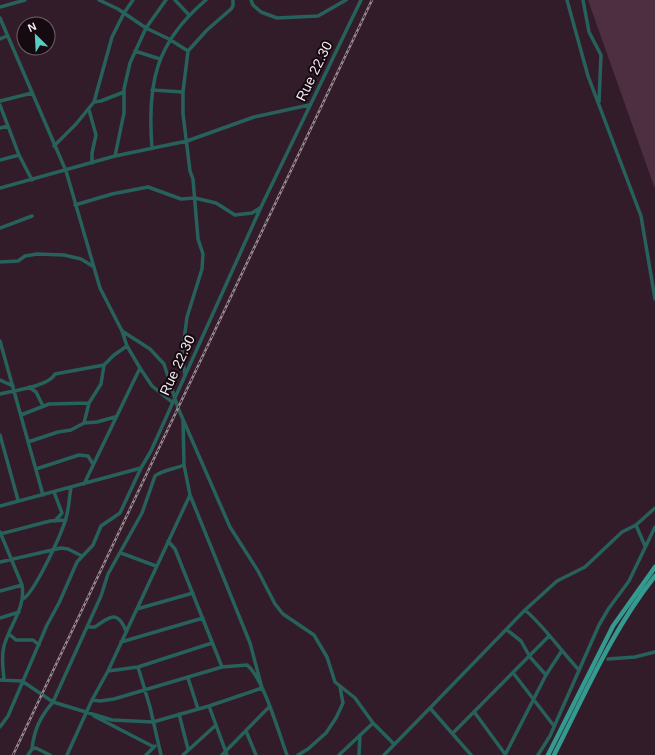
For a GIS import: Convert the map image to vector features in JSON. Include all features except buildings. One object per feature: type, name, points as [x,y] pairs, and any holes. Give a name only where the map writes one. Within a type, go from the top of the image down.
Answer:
[{"type":"main road","points":[[548,755],[613,626],[655,567]]},
{"type":"main road","points":[[554,755],[618,629],[639,596],[655,576]]},
{"type":"street","points":[[0,8],[25,0]]},
{"type":"street","points":[[99,0],[188,51]]},
{"type":"street","points":[[54,146],[89,110],[94,102],[112,37],[124,13],[133,0]]},
{"type":"street","points":[[115,156],[124,113],[124,92],[127,74],[135,51],[146,28],[166,0]]},
{"type":"street","points":[[175,0],[189,15]]},
{"type":"street","points":[[152,148],[150,103],[160,60],[169,39],[189,15],[206,0]]},
{"type":"street","points":[[185,375],[182,354],[187,317],[202,269],[203,254],[198,239],[183,92],[188,51],[207,30],[231,9],[233,0]]},
{"type":"street","points":[[251,0],[261,12],[277,18],[318,16],[346,0]]},
{"type":"street","name":"Rue 22.30","points":[[0,727],[8,716],[47,624],[82,556],[93,545],[101,526],[120,512],[141,468],[151,451],[261,207],[361,0]]},
{"type":"street","points":[[567,0],[586,69],[642,216],[655,299]]},
{"type":"street","points":[[583,0],[589,32],[600,55],[599,103]]},
{"type":"street","points":[[0,18],[66,171],[100,288],[122,331],[127,346],[140,368],[152,386],[172,402]]},
{"type":"street","points":[[0,38],[7,36]]},
{"type":"street","points":[[135,51],[160,60]]},
{"type":"street","points":[[152,90],[183,92]]},
{"type":"street","points":[[94,102],[101,101],[124,92]]},
{"type":"street","points":[[0,101],[32,93]]},
{"type":"street","points":[[0,105],[19,155],[32,180]]},
{"type":"street","points":[[0,188],[66,171],[115,156],[187,141],[254,118],[309,105]]},
{"type":"street","points":[[89,110],[96,135],[92,152],[92,163]]},
{"type":"street","points":[[0,128],[8,126]]},
{"type":"street","points":[[0,160],[19,155]]},
{"type":"street","points":[[75,205],[112,194],[148,187],[181,199],[195,198],[216,203],[235,215],[252,213],[261,207]]},
{"type":"street","points":[[0,228],[32,216]]},
{"type":"street","points":[[0,262],[18,261],[25,256],[37,254],[64,255],[81,259],[94,267]]},
{"type":"street","points":[[122,331],[150,349],[164,364],[174,398],[230,527],[258,571],[275,604],[283,614],[314,635],[327,657],[334,679],[340,687],[354,698],[373,723],[394,744]]},
{"type":"street","points":[[0,341],[43,495]]},
{"type":"street","points":[[0,394],[13,388],[43,384],[54,377],[55,374],[104,365],[114,355],[127,346]]},
{"type":"street","points":[[84,423],[89,403],[101,384],[104,365]]},
{"type":"street","points":[[84,484],[115,417],[140,368]]},
{"type":"street","points":[[0,380],[13,388]]},
{"type":"street","points":[[29,387],[36,392],[43,406]]},
{"type":"street","points":[[21,415],[43,406],[89,403]]},
{"type":"street","points":[[28,442],[58,432],[71,430],[84,423],[97,422],[115,417]]},
{"type":"street","points":[[183,420],[184,465],[190,495],[250,643],[262,688],[287,755]]},
{"type":"street","points":[[0,435],[18,500]]},
{"type":"street","points":[[36,469],[79,455],[88,456],[99,451]]},
{"type":"street","points":[[88,456],[93,464]]},
{"type":"street","points":[[28,755],[32,749],[37,724],[41,715],[54,702],[68,666],[88,627],[108,574],[142,513],[155,476],[162,472],[169,472],[184,465]]},
{"type":"street","points":[[0,506],[141,468]]},
{"type":"street","points":[[23,599],[31,591],[38,580],[56,544],[66,520],[71,488]]},
{"type":"street","points":[[54,492],[62,513],[55,521]]},
{"type":"street","points":[[66,755],[92,700],[108,671],[120,642],[190,495]]},
{"type":"street","points":[[384,755],[525,610],[556,581],[585,567],[622,532],[636,525],[655,508]]},
{"type":"street","points":[[66,520],[0,533],[22,584],[23,599],[1,654],[2,680],[22,681],[54,702],[112,720],[153,722],[209,706],[262,688]]},
{"type":"street","points":[[636,525],[645,546]]},
{"type":"street","points":[[538,755],[547,742],[599,625],[609,608],[629,581],[655,527]]},
{"type":"street","points":[[168,541],[175,549],[222,667]]},
{"type":"street","points":[[0,562],[51,552],[61,548],[68,549],[82,556]]},
{"type":"street","points":[[121,553],[156,566]]},
{"type":"street","points":[[0,591],[22,584]]},
{"type":"street","points":[[137,608],[193,593]]},
{"type":"street","points":[[525,610],[534,618],[561,652],[579,670]]},
{"type":"street","points":[[0,618],[19,612]]},
{"type":"street","points":[[88,627],[95,627],[106,619],[114,617],[120,619],[126,631]]},
{"type":"street","points":[[120,642],[203,618]]},
{"type":"street","points":[[507,630],[521,641],[530,657],[546,675]]},
{"type":"street","points":[[9,634],[16,640],[33,640],[38,646]]},
{"type":"street","points":[[453,733],[514,674],[549,636]]},
{"type":"street","points":[[108,671],[138,667],[212,643]]},
{"type":"street","points":[[475,713],[505,754],[546,675],[561,652]]},
{"type":"street","points":[[608,659],[635,657],[655,652]]},
{"type":"street","points":[[92,700],[100,701],[114,699],[222,667],[247,665],[252,669],[262,688]]},
{"type":"street","points":[[138,667],[153,722],[156,746],[161,755]]},
{"type":"street","points":[[514,674],[533,701],[554,726]]},
{"type":"street","points":[[188,678],[198,709]]},
{"type":"street","points":[[298,755],[308,749],[326,733],[339,713],[342,703],[340,687]]},
{"type":"street","points":[[209,706],[225,754]]},
{"type":"street","points":[[225,754],[269,707]]},
{"type":"street","points":[[430,708],[471,755]]},
{"type":"street","points":[[86,712],[156,746]]},
{"type":"street","points":[[179,714],[188,749]]},
{"type":"street","points":[[339,755],[373,723]]},
{"type":"street","points":[[183,755],[216,725]]},
{"type":"street","points":[[246,731],[256,755]]},
{"type":"street","points":[[359,755],[360,735]]},
{"type":"street","points":[[146,755],[156,746]]},
{"type":"street","points":[[32,749],[36,748],[50,755]]},
{"type":"shaded area","points":[[588,0],[655,0],[655,189]]},
{"type":"railway","points":[[13,755],[372,0]]}]
